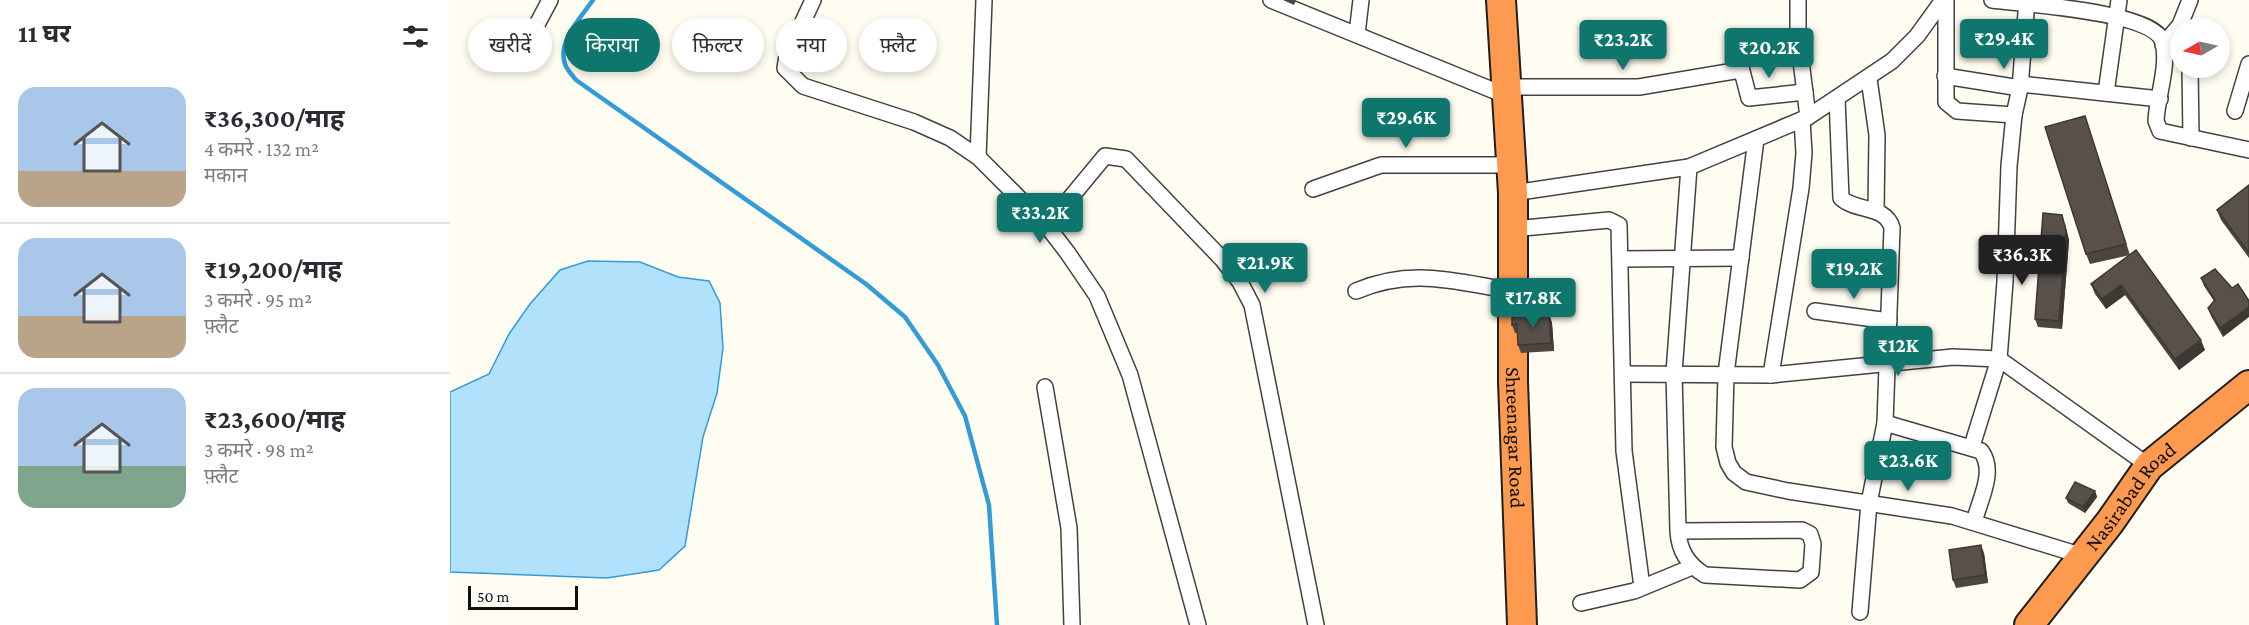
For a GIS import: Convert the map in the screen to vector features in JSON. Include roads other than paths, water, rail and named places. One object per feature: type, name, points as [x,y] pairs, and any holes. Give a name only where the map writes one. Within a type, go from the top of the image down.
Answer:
[{"type":"highway","name":"Shreenagar Road","points":[[1501,0],[1513,193],[1513,382],[1522,625]]},
{"type":"highway","name":"Nasirabad Road","points":[[2029,625],[2149,466],[2249,385]]},
{"type":"highway","name":"Nasirabad Road","points":[[2045,625],[2068,590],[2179,462],[2249,397]]},
{"type":"street","points":[[540,18],[550,0]]},
{"type":"street","points":[[813,0],[787,56],[785,68],[791,77],[802,86],[914,122],[950,138],[978,157],[1047,226],[1097,296],[1130,375],[1198,625]]},
{"type":"street","points":[[978,157],[984,0]]},
{"type":"street","points":[[1271,0],[1507,91],[1639,87],[1740,70]]},
{"type":"street","points":[[1357,34],[1361,0]]},
{"type":"street","points":[[1772,375],[1801,188],[1804,153],[1805,92],[1798,37],[1798,0]]},
{"type":"street","points":[[1944,0],[1944,97],[1957,111],[2014,115]]},
{"type":"street","points":[[1513,193],[1689,166],[1805,118],[1869,79],[1892,61],[1917,36],[1944,0]]},
{"type":"street","points":[[1992,0],[2027,2],[2119,16],[2155,30],[2170,41]]},
{"type":"street","points":[[2106,93],[2119,16],[2119,0]]},
{"type":"street","points":[[2182,18],[2190,0]]},
{"type":"street","points":[[1972,446],[1999,359],[2005,282],[2009,166],[2014,115],[2020,86],[2027,2]]},
{"type":"street","points":[[1798,37],[1742,42],[1737,52],[1749,98],[1805,92]]},
{"type":"street","points":[[2170,52],[2156,121],[2160,131],[2249,150]]},
{"type":"street","points":[[2235,111],[2249,64]]},
{"type":"street","points":[[1944,76],[2020,86],[2160,99]]},
{"type":"street","points":[[2190,78],[2191,138]]},
{"type":"street","points":[[1869,79],[1877,135],[1876,211]]},
{"type":"street","points":[[1837,98],[1841,198],[1846,203],[1876,211],[1890,220],[1892,228],[1886,362],[1886,423],[1869,503],[1860,612]]},
{"type":"street","points":[[1756,139],[1726,374],[1724,447],[1728,463],[1734,473],[1746,482],[1952,516],[2083,556]]},
{"type":"street","points":[[1047,226],[1106,156],[1114,155],[1126,159],[1222,259],[1240,282],[1251,305],[1266,367],[1316,625]]},
{"type":"street","points":[[1312,189],[1381,165],[1510,165]]},
{"type":"street","points":[[1678,531],[1802,530],[1810,534],[1812,540],[1811,572],[1800,580],[1706,575],[1692,567],[1679,540],[1678,531],[1674,373],[1689,166]]},
{"type":"street","points":[[1513,229],[1615,221],[1619,225],[1624,452],[1642,587]]},
{"type":"street","points":[[1621,259],[1741,258]]},
{"type":"street","points":[[1356,291],[1381,281],[1403,277],[1431,277],[1514,291]]},
{"type":"street","points":[[1815,311],[1888,321]]},
{"type":"street","points":[[1623,374],[1772,375],[1953,357],[1999,359],[2149,466]]},
{"type":"street","points":[[1045,387],[1069,528],[1072,625]]},
{"type":"street","points":[[1886,423],[1972,446],[1981,451],[1987,459],[1989,469],[1974,522]]},
{"type":"street","points":[[1581,603],[1642,587],[1692,567]]},
{"type":"water","points":[[588,261],[640,262],[678,277],[709,281],[720,303],[723,348],[717,393],[703,437],[685,546],[659,570],[607,578],[450,572],[450,392],[489,374],[509,334],[530,304],[560,270]]},
{"type":"waterway","points":[[593,0],[571,30],[564,47],[565,64],[576,80],[866,284],[905,317],[938,365],[965,416],[989,505],[997,625]]}]
